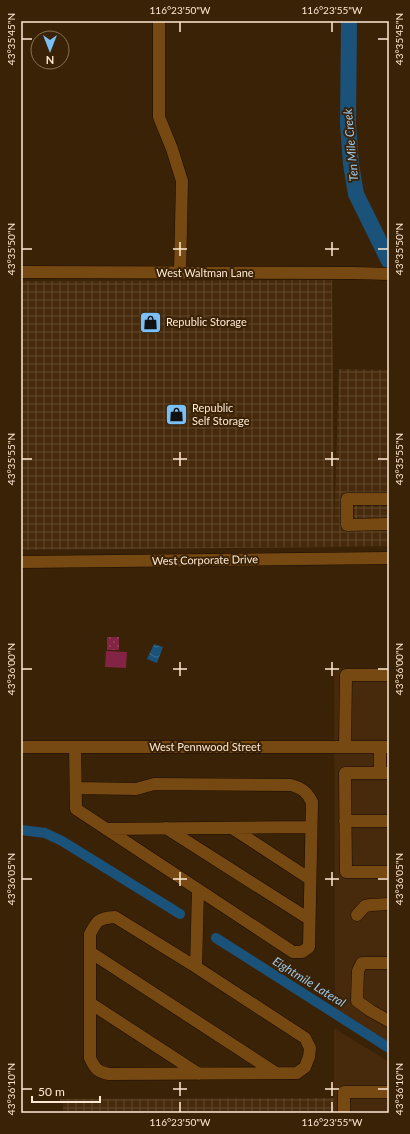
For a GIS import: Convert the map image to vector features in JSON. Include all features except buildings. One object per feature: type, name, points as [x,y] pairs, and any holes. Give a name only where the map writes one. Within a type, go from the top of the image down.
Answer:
[{"type":"street","points":[[159,21],[159,117],[172,148],[182,181],[180,272]]},
{"type":"street","name":"West Waltman Lane","points":[[21,272],[388,274]]},
{"type":"street","points":[[389,499],[347,499],[347,525],[389,524]]},
{"type":"street","name":"West Corporate Drive","points":[[21,562],[389,558]]},
{"type":"street","points":[[345,747],[346,675],[389,675]]},
{"type":"street","name":"West Pennwood Street","points":[[21,747],[384,747]]},
{"type":"street","points":[[75,747],[76,809],[293,952],[302,952],[309,947],[312,802],[307,793],[300,787],[292,785],[154,784],[136,789],[76,788]]},
{"type":"street","points":[[384,747],[384,773],[345,773],[346,872],[389,872]]},
{"type":"street","points":[[345,821],[389,821]]},
{"type":"street","points":[[106,829],[311,827]]},
{"type":"street","points":[[166,828],[309,919]]},
{"type":"street","points":[[232,828],[310,879]]},
{"type":"street","points":[[196,967],[198,890]]},
{"type":"street","points":[[358,915],[365,906],[371,904],[389,904]]},
{"type":"street","points":[[115,917],[196,967],[305,1038],[310,1048],[309,1057],[305,1067],[297,1073],[109,1074],[100,1072],[94,1066],[90,1058],[90,934],[96,924],[103,918],[115,917]]},
{"type":"street","points":[[90,952],[276,1073]]},
{"type":"street","points":[[389,963],[362,963],[358,971],[358,1001],[370,1011],[389,1021]]},
{"type":"street","points":[[90,1003],[199,1074]]},
{"type":"street","points":[[344,1113],[344,1092],[389,1092]]},
{"type":"shaded area","name":"Republic Self Storage","points":[[332,280],[334,531],[339,369],[389,370],[389,546],[21,550],[21,281]]},
{"type":"shaded area","points":[[107,637],[119,637],[119,650],[107,650]]},
{"type":"shaded area","points":[[106,651],[127,652],[126,668],[105,667]]},
{"type":"shaded area","points":[[334,668],[389,668],[389,1042],[335,1008]]},
{"type":"shaded area","points":[[334,1028],[389,1062],[389,1113],[334,1113]]},
{"type":"shaded area","points":[[334,1098],[334,1113],[63,1113],[63,1102],[60,1102],[60,1099]]},
{"type":"water","points":[[154,644],[163,647],[157,663],[147,659]]},
{"type":"waterway","name":"Ten Mile Creek","points":[[349,21],[348,124],[351,164],[356,194],[389,261]]},
{"type":"waterway","name":"Eightmile Lateral","points":[[21,830],[45,833],[62,841],[180,914]]},
{"type":"waterway","name":"Eightmile Lateral","points":[[216,938],[389,1048]]},
{"type":"place","name":"Republic Storage","points":[[150,322]]},
{"type":"place","name":"Republic Self Storage","points":[[177,414]]}]
